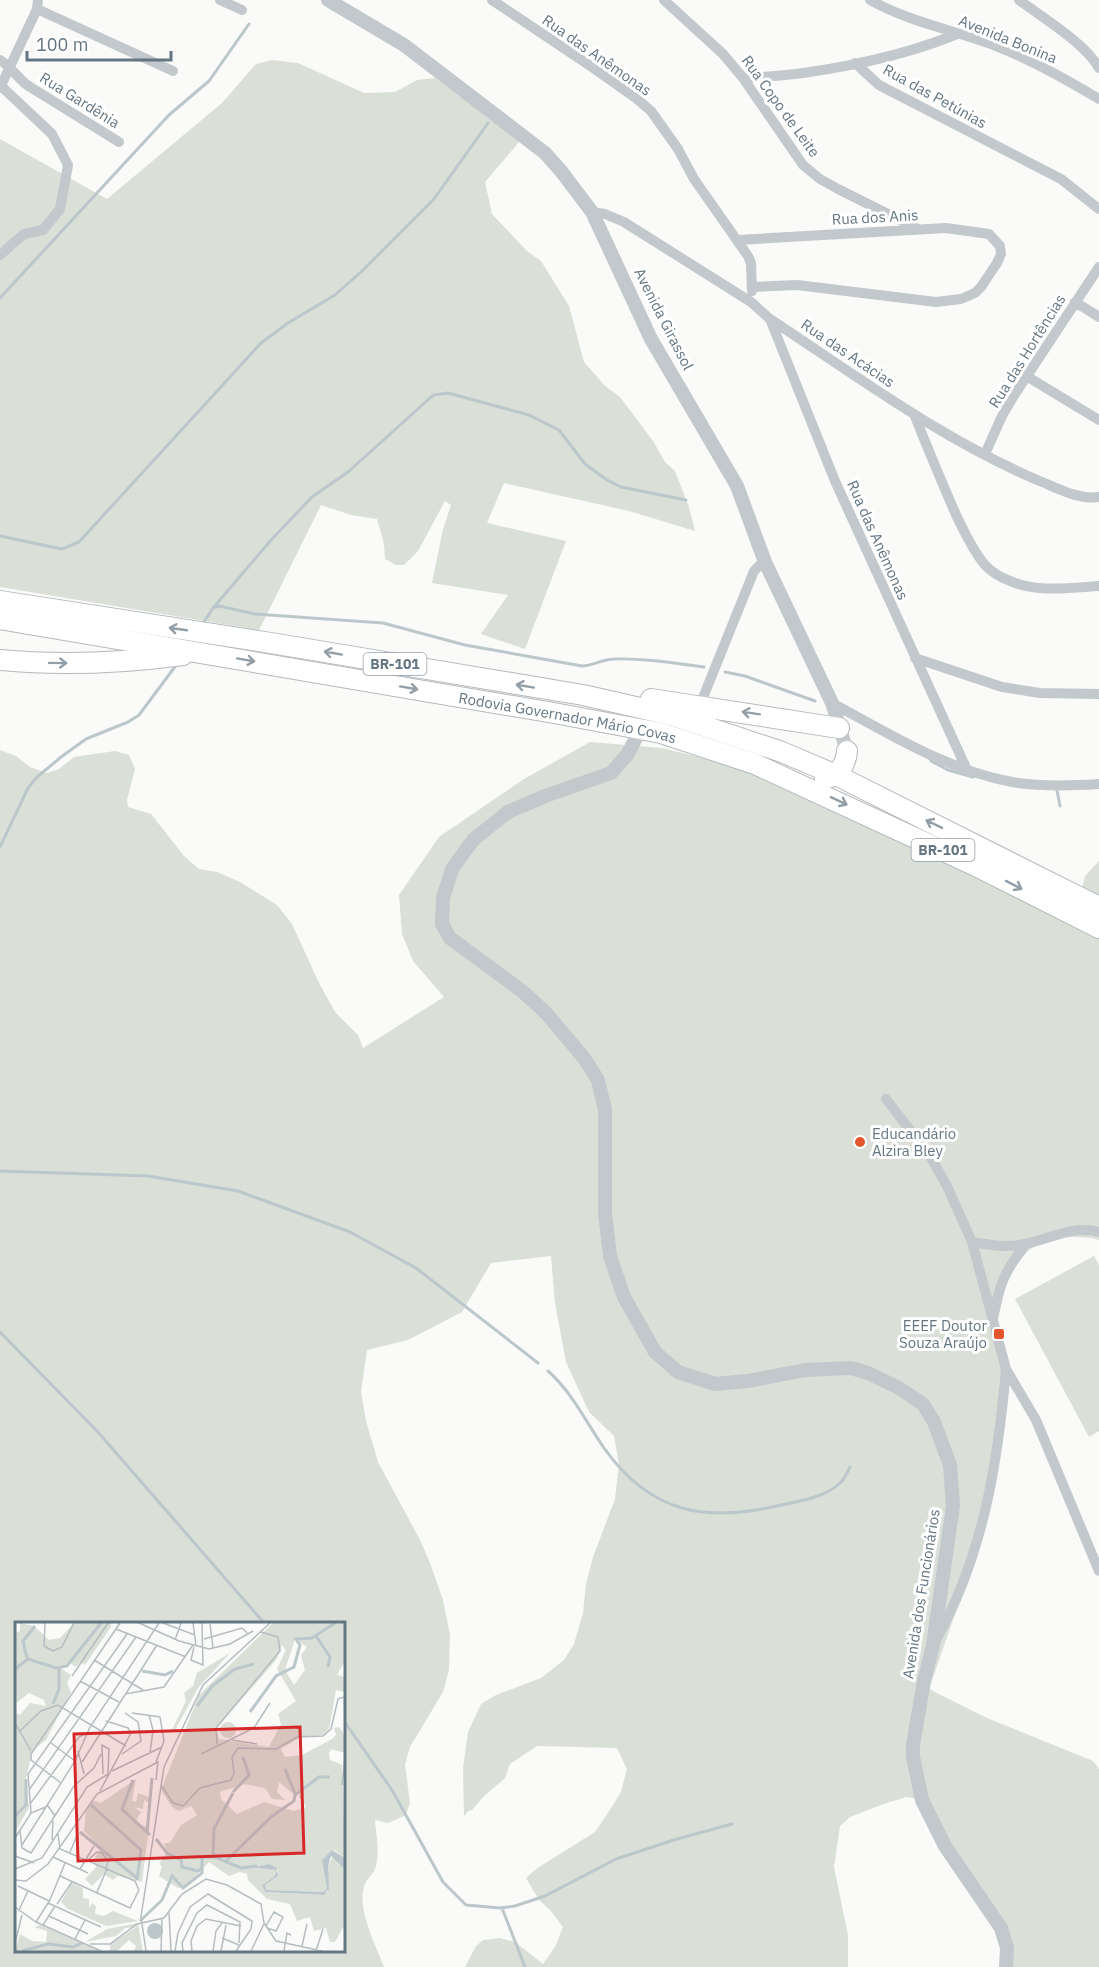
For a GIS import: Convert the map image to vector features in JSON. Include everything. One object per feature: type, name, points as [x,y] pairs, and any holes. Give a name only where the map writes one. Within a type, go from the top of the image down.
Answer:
[{"type":"highway","name":"Rodovia Governador Mário Covas","points":[[0,601],[272,643],[583,695],[671,715],[782,752],[836,775],[1099,907]]},
{"type":"highway","points":[[0,608],[123,628],[148,625]]},
{"type":"highway","name":"Rodovia Governador Mário Covas","points":[[0,619],[203,652],[641,729],[684,739],[786,776],[978,867],[1099,928]]},
{"type":"highway","points":[[0,660],[102,662],[203,652]]},
{"type":"highway","points":[[583,695],[613,694],[700,705],[839,728]]},
{"type":"highway","points":[[684,739],[691,734],[698,734],[810,780],[820,780],[836,775],[843,767],[847,751]]},
{"type":"highway","points":[[847,751],[857,770],[880,797]]},
{"type":"street","points":[[0,255],[24,234],[44,230],[60,209],[68,165],[52,134],[0,87],[38,5],[45,0]]},
{"type":"street","points":[[220,0],[242,10]]},
{"type":"street","name":"Avenida Girassol","points":[[328,0],[404,45],[544,153],[592,212],[651,339],[737,486],[765,562],[832,703],[847,751]]},
{"type":"street","name":"Rua das Anêmonas","points":[[492,0],[589,65],[651,111],[751,262],[751,302]]},
{"type":"street","name":"Rua Copo de Leite","points":[[664,0],[723,54],[743,78],[803,165],[820,179],[918,229]]},
{"type":"street","name":"Avenida Bonina","points":[[871,0],[885,8],[996,46],[1053,72],[1099,99]]},
{"type":"street","points":[[1019,0],[1077,44],[1094,59],[1099,68]]},
{"type":"street","points":[[38,5],[173,71]]},
{"type":"street","points":[[743,78],[786,75],[855,63],[919,49],[957,34]]},
{"type":"street","name":"Rua Gardênia","points":[[0,60],[11,66],[15,75],[27,85],[119,142]]},
{"type":"street","name":"Rua das Petúnias","points":[[855,63],[879,85],[1060,179],[1099,209]]},
{"type":"street","name":"Rua das Acácias","points":[[592,212],[605,214],[624,222],[751,302],[770,319],[914,414],[1011,469],[1064,492],[1093,498],[1099,497]]},
{"type":"street","name":"Rua dos Anis","points":[[738,240],[946,228],[989,234],[1000,246],[1000,254],[993,270],[981,287],[975,293],[954,300],[936,302],[797,285],[752,287]]},
{"type":"street","name":"Rua das Hortências","points":[[985,454],[1002,416],[1099,267]]},
{"type":"street","points":[[1075,302],[1099,317]]},
{"type":"street","name":"Rua das Anêmonas","points":[[770,319],[835,481],[967,770]]},
{"type":"street","points":[[1028,377],[1099,420]]},
{"type":"street","points":[[914,414],[965,533],[984,563],[992,571],[1020,585],[1074,588],[1099,586]]},
{"type":"street","points":[[700,705],[754,571],[765,562]]},
{"type":"street","points":[[915,658],[1002,687],[1040,693],[1099,694]]},
{"type":"street","points":[[832,703],[938,760],[967,770],[1011,782],[1058,786],[1099,784]]},
{"type":"street","name":"Avenida dos Funcionários","points":[[641,729],[627,754],[611,773],[545,796],[508,812],[473,840],[452,869],[443,898],[442,924],[450,938],[522,991],[546,1013],[584,1058],[598,1080],[605,1110],[605,1213],[610,1256],[624,1298],[655,1352],[678,1372],[715,1384],[748,1382],[805,1370],[851,1368],[868,1373],[899,1388],[923,1404],[930,1414],[950,1465],[952,1506],[933,1646],[924,1681],[913,1745],[918,1786],[922,1800],[945,1846],[1001,1928],[1007,1948],[1006,1967]]},
{"type":"street","points":[[886,1099],[930,1156],[947,1186],[972,1242],[1006,1369],[1042,1433],[1099,1571]]},
{"type":"street","points":[[972,1242],[1003,1246],[1026,1244],[1071,1230],[1088,1229],[1099,1232]]},
{"type":"street","points":[[993,1321],[1001,1282],[1008,1268],[1026,1244]]},
{"type":"street","points":[[933,1646],[955,1601],[986,1513],[994,1476],[1006,1369]]},
{"type":"shaded area","points":[[272,60],[298,63],[364,93],[395,92],[417,80],[435,78],[520,141],[485,182],[492,214],[527,251],[541,261],[569,306],[584,362],[605,386],[620,397],[653,441],[665,462],[675,471],[689,507],[695,531],[629,511],[504,483],[487,523],[566,541],[525,649],[481,634],[508,595],[432,583],[443,529],[451,505],[445,501],[418,551],[404,565],[396,565],[385,559],[384,544],[377,519],[351,515],[321,505],[259,630],[0,587],[0,139],[107,199],[222,103],[256,64]]},
{"type":"shaded area","points":[[590,742],[662,748],[736,766],[812,796],[1099,935],[1099,1240],[1060,1236],[1042,1241],[1028,1251],[1008,1274],[997,1323],[1007,1391],[962,1594],[929,1689],[987,1718],[1093,1761],[1099,1769],[1099,1967],[1011,1967],[977,1886],[924,1800],[906,1797],[850,1817],[840,1826],[834,1867],[848,1935],[848,1967],[465,1967],[476,1946],[483,1940],[500,1938],[515,1942],[543,1964],[555,1947],[563,1927],[539,1900],[526,1878],[536,1869],[595,1832],[621,1792],[627,1769],[617,1748],[537,1746],[510,1764],[505,1778],[464,1816],[463,1768],[468,1732],[481,1704],[496,1695],[541,1678],[564,1660],[574,1644],[583,1613],[586,1584],[593,1557],[615,1499],[619,1464],[614,1436],[589,1412],[566,1362],[555,1303],[551,1256],[491,1263],[462,1312],[408,1340],[367,1350],[361,1392],[366,1421],[378,1462],[430,1563],[443,1600],[450,1635],[449,1670],[443,1692],[410,1747],[405,1765],[410,1803],[406,1815],[388,1823],[375,1820],[377,1859],[374,1871],[365,1885],[363,1906],[368,1927],[384,1967],[0,1967],[0,750],[16,756],[30,767],[47,773],[59,769],[74,757],[115,751],[129,755],[135,769],[127,800],[128,807],[151,814],[184,856],[199,869],[217,872],[240,882],[277,905],[292,924],[335,1012],[358,1035],[363,1048],[444,997],[413,961],[402,934],[399,895],[439,837],[524,779]]},
{"type":"shaded area","points":[[1099,861],[1099,897],[1082,888],[1085,876]]},
{"type":"shaded area","points":[[1094,1256],[1099,1265],[1099,1431],[1089,1437],[1015,1299]]},
{"type":"waterway","points":[[0,298],[169,115],[209,81],[249,24]]},
{"type":"waterway","points":[[0,536],[62,549],[79,542],[261,343],[288,323],[335,295],[434,199],[488,123]]},
{"type":"waterway","points":[[202,625],[213,608],[272,539],[312,497],[348,472],[434,395],[448,393],[529,415],[559,430],[585,464],[607,480],[621,487],[686,500]]},
{"type":"waterway","points":[[215,607],[255,614],[383,623],[465,645],[582,666],[610,659],[625,659],[704,667]]},
{"type":"waterway","points":[[0,847],[28,788],[36,778],[86,739],[128,722],[139,715],[177,664]]},
{"type":"waterway","points":[[725,672],[745,676],[815,701]]},
{"type":"waterway","points":[[931,761],[948,770],[973,777]]},
{"type":"waterway","points":[[1057,790],[1060,806]]},
{"type":"waterway","points":[[0,1171],[148,1176],[238,1191],[350,1232],[416,1268],[538,1363]]},
{"type":"waterway","points":[[0,1332],[97,1431],[263,1622]]},
{"type":"waterway","points":[[548,1371],[572,1398],[604,1448],[622,1470],[641,1487],[661,1500],[682,1508],[728,1513],[804,1500],[834,1488],[843,1480],[850,1467]]},
{"type":"waterway","points":[[345,1722],[392,1790],[443,1882],[466,1905],[500,1908],[515,1906],[545,1896],[616,1859],[732,1824]]},
{"type":"waterway","points":[[502,1908],[525,1967]]},
{"type":"place","name":"Educandário Alzira Bley","points":[[860,1142]]},
{"type":"place","name":"EEEF Doutor Souza Araújo","points":[[999,1334]]}]
